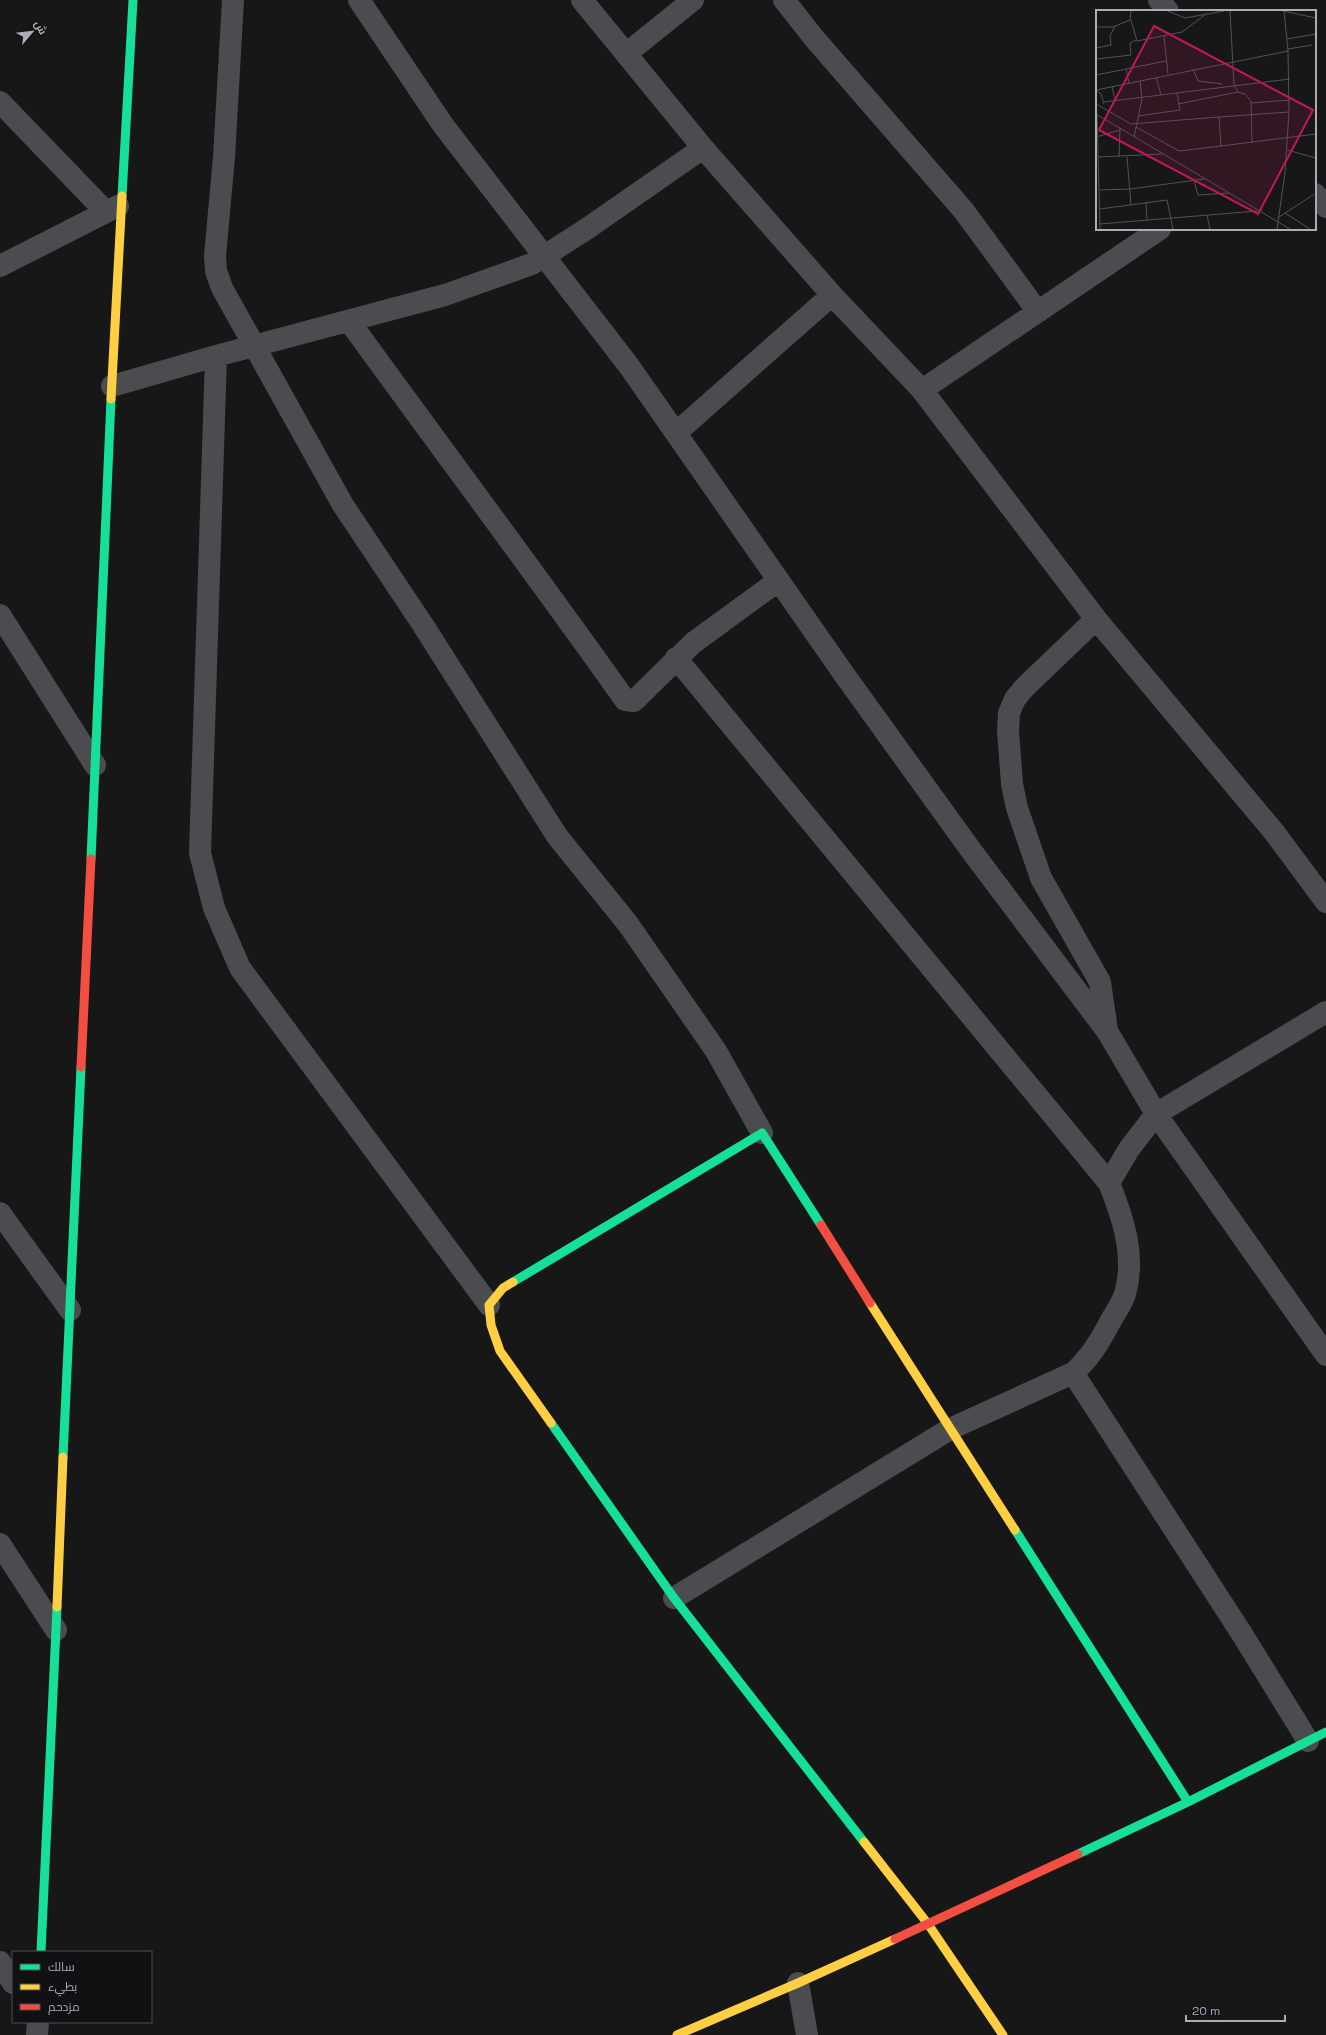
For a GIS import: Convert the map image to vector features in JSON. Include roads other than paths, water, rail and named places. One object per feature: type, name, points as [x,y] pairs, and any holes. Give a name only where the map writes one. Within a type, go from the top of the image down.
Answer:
[{"type":"street","points":[[41,1951],[112,386],[114,208],[133,0]]},
{"type":"street","points":[[233,0],[224,157],[215,256],[216,271],[222,288],[343,505],[419,619],[550,826],[628,924],[709,1041],[762,1133],[1188,1802]]},
{"type":"street","points":[[582,0],[702,148],[832,295],[922,390],[1096,619],[1274,832],[1326,902]]},
{"type":"street","points":[[626,54],[693,0]]},
{"type":"street","points":[[784,0],[814,38],[964,211],[1038,312]]},
{"type":"street","points":[[1159,0],[1167,10]]},
{"type":"street","points":[[367,3],[443,125],[629,366],[778,581],[973,853],[1107,1031],[1156,1114],[1326,1355]]},
{"type":"street","points":[[0,102],[114,208]]},
{"type":"street","points":[[112,386],[216,356],[445,295],[522,268],[545,257],[702,148]]},
{"type":"street","points":[[1316,195],[1326,207]]},
{"type":"street","points":[[0,266],[114,208]]},
{"type":"street","points":[[922,390],[1159,230]]},
{"type":"street","points":[[676,434],[832,295]]},
{"type":"street","points":[[349,321],[504,535],[565,614],[625,700],[634,701],[676,658],[693,643],[778,581]]},
{"type":"street","points":[[216,356],[200,852],[214,908],[240,968],[489,1305],[491,1325],[500,1351],[674,1598],[928,1924],[1003,2035]]},
{"type":"street","points":[[0,615],[95,765]]},
{"type":"street","points":[[1096,619],[1024,688],[1015,699],[1009,713],[1008,731],[1012,784],[1024,831],[1041,878],[1100,982],[1107,1031]]},
{"type":"street","points":[[674,1598],[950,1429],[1073,1373],[1086,1361],[1099,1344],[1124,1295],[1129,1271],[1129,1245],[1109,1183],[676,658]]},
{"type":"street","points":[[1109,1183],[1129,1149],[1156,1114],[1326,1012]]},
{"type":"street","points":[[489,1305],[503,1288],[762,1133]]},
{"type":"street","points":[[1,1217],[70,1310]]},
{"type":"street","points":[[676,2035],[798,1983],[928,1924],[1188,1802],[1317,1736],[1242,1634],[1073,1373]]},
{"type":"street","points":[[0,1544],[56,1630]]},
{"type":"street","points":[[0,1962],[12,1981]]},
{"type":"street","points":[[798,1983],[807,2035]]}]
